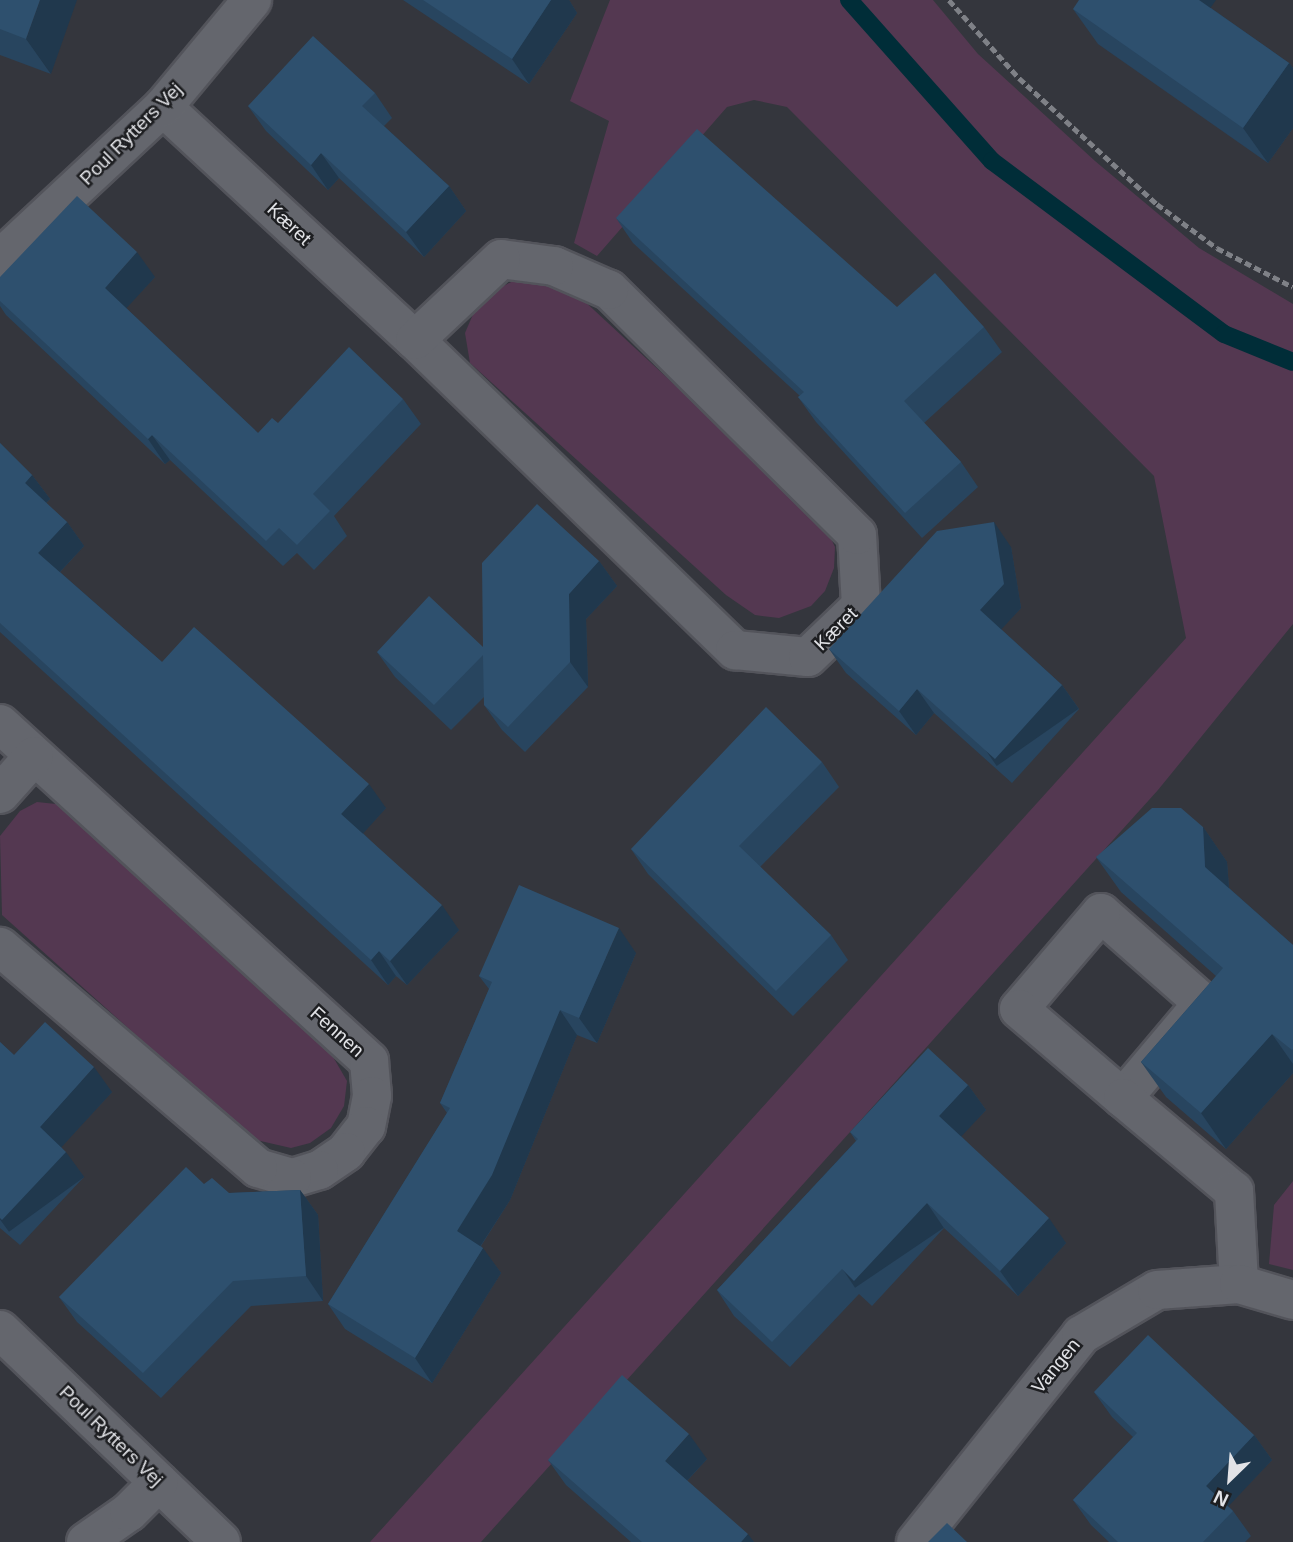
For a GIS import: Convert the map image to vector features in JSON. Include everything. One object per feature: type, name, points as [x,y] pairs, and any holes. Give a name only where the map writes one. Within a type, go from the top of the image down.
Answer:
[{"type":"street","name":"Poul Rytters Vej","points":[[0,258],[163,107],[251,0]]},
{"type":"street","name":"Kæret","points":[[163,107],[415,340],[735,650],[808,657],[861,606],[857,535],[609,290],[554,266],[501,259],[415,340]]},
{"type":"street","name":"Fennen","points":[[0,724],[369,1061],[372,1096],[366,1126],[346,1152],[319,1170],[292,1178],[258,1168],[0,947]]},
{"type":"street","points":[[0,794],[34,756]]},
{"type":"street","points":[[1123,1098],[1203,1003],[1101,913],[1019,1009],[1123,1098],[1234,1191],[1239,1284]]},
{"type":"street","name":"Vangen","points":[[916,1542],[1080,1335],[1157,1290],[1239,1284],[1293,1300]]},
{"type":"street","name":"Poul Rytters Vej","points":[[0,1330],[221,1542]]},
{"type":"street","points":[[86,1542],[129,1512],[159,1482]]},
{"type":"path","points":[[949,0],[1019,78],[1157,204],[1217,248],[1293,287]]},
{"type":"shaded area","points":[[610,0],[933,0],[978,54],[1095,161],[1199,248],[1293,304],[1293,624],[1158,790],[481,1542],[370,1542],[1186,638],[1154,476],[787,107],[754,100],[727,107],[597,256],[574,243],[609,121],[570,101]]},
{"type":"shaded area","points":[[515,280],[567,285],[823,522],[835,547],[834,568],[825,591],[811,606],[779,618],[755,615],[726,595],[470,363],[465,333],[474,312],[492,292]]},
{"type":"shaded area","points":[[37,802],[56,804],[72,815],[325,1043],[347,1081],[344,1106],[331,1128],[310,1143],[291,1148],[252,1139],[2,915],[0,836],[20,811]]},
{"type":"shaded area","points":[[1293,1181],[1293,1270],[1269,1264],[1274,1205]]},
{"type":"building","points":[[0,0],[40,0],[26,39],[0,29]]},
{"type":"building","points":[[423,0],[551,0],[512,59]]},
{"type":"building","points":[[1079,0],[1199,0],[1289,63],[1243,128],[1073,9]]},
{"type":"building","points":[[313,36],[375,93],[362,106],[449,186],[406,232],[321,153],[311,165],[248,106]]},
{"type":"building","points":[[697,129],[897,307],[935,273],[984,327],[904,401],[961,462],[905,513],[798,397],[804,392],[616,218]]},
{"type":"building","points":[[77,196],[137,252],[105,288],[258,433],[272,418],[278,423],[349,347],[403,399],[313,494],[330,511],[297,545],[279,528],[266,541],[152,435],[148,439],[0,301],[0,277]]},
{"type":"building","points":[[0,443],[32,475],[25,483],[67,522],[38,553],[162,662],[194,627],[369,784],[341,814],[442,905],[390,961],[379,951],[371,960],[0,623]]},
{"type":"building","points":[[537,504],[599,561],[569,594],[570,662],[508,727],[484,705],[483,655],[434,705],[377,652],[429,596],[483,647],[482,563]]},
{"type":"building","points":[[994,522],[1004,584],[980,610],[1062,685],[995,759],[917,689],[899,711],[829,649],[937,531]]},
{"type":"building","points":[[766,707],[822,762],[739,846],[831,935],[776,991],[631,849]]},
{"type":"building","points":[[1152,808],[1181,808],[1203,827],[1205,867],[1293,945],[1293,1049],[1272,1034],[1201,1113],[1141,1062],[1223,968],[1096,857]]},
{"type":"building","points":[[519,885],[619,928],[579,1018],[560,1010],[492,1175],[457,1231],[483,1248],[415,1358],[328,1304],[450,1108],[440,1103],[492,982],[479,976]]},
{"type":"building","points":[[45,1022],[94,1067],[40,1127],[66,1152],[2,1220],[0,1042],[14,1055]]},
{"type":"building","points":[[928,1048],[968,1085],[939,1116],[1049,1218],[1000,1271],[927,1203],[854,1281],[842,1269],[772,1342],[717,1290],[858,1139],[850,1132]]},
{"type":"building","points":[[186,1167],[204,1184],[212,1178],[229,1193],[300,1190],[306,1276],[233,1281],[143,1373],[59,1297]]},
{"type":"building","points":[[1148,1335],[1254,1435],[1206,1486],[1233,1511],[1203,1542],[1118,1542],[1073,1500],[1137,1433],[1094,1392]]},
{"type":"building","points":[[622,1375],[689,1434],[665,1461],[748,1534],[741,1542],[642,1542],[548,1460]]},
{"type":"building","points":[[947,1523],[967,1542],[928,1542]]},
{"type":"waterway","points":[[849,0],[992,161],[1224,334],[1293,362]]}]
